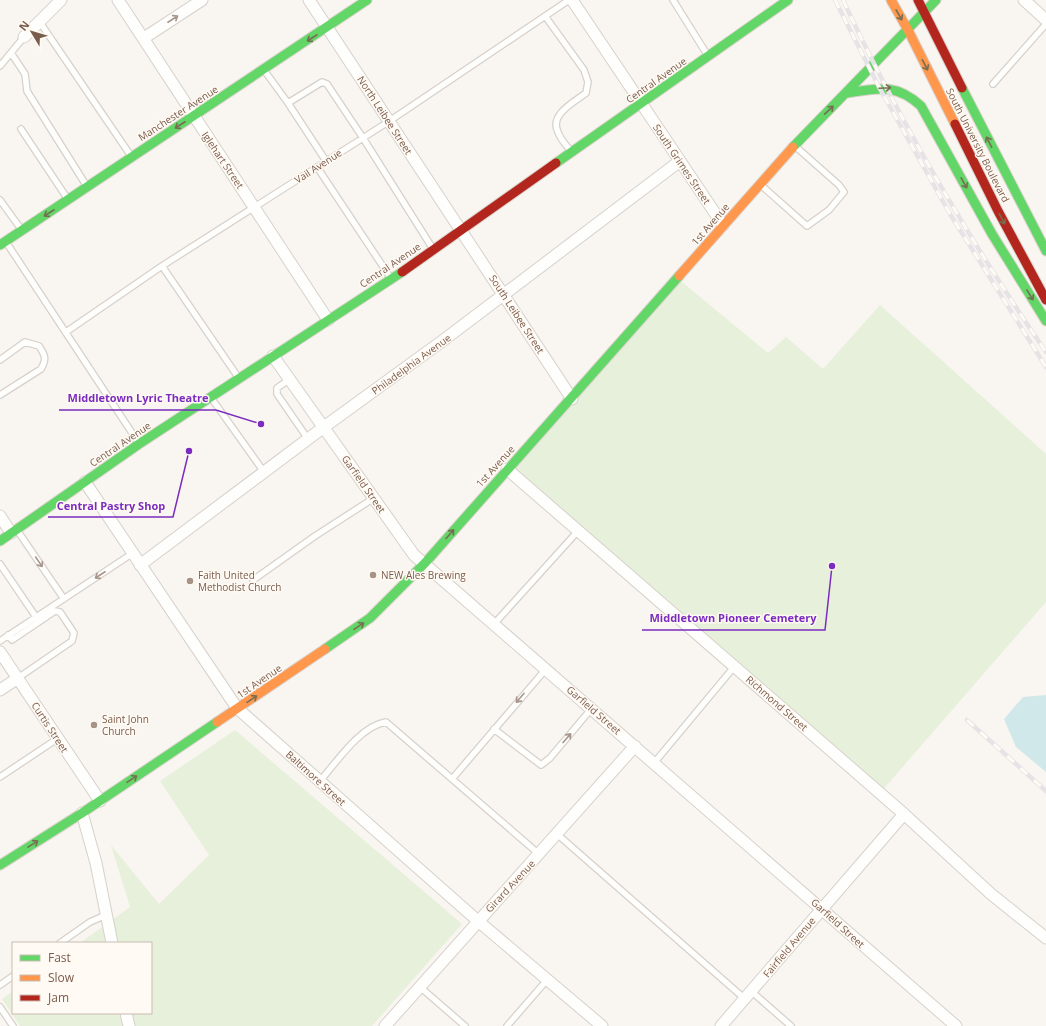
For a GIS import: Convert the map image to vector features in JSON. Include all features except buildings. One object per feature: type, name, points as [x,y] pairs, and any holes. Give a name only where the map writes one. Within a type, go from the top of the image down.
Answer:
[{"type":"main road","name":"Manchester Avenue","points":[[3,243],[88,187],[131,156],[264,70],[367,0]]},
{"type":"main road","name":"South University Boulevard","points":[[891,0],[908,30],[998,211],[1046,300]]},
{"type":"main road","name":"South University Boulevard","points":[[918,0],[1027,217],[1046,251]]},
{"type":"main road","name":"1st Avenue","points":[[0,865],[100,801],[370,618],[425,563],[507,469],[572,399],[723,225],[794,146],[936,0]]},
{"type":"main road","name":"Central Avenue","points":[[0,541],[139,444],[391,279],[708,56],[780,2]]},
{"type":"main road","points":[[847,93],[887,87],[911,95],[921,106],[992,234],[1046,321]]},
{"type":"street","points":[[24,37],[61,0]]},
{"type":"street","name":"Iglehart Street","points":[[118,0],[328,320]]},
{"type":"street","points":[[144,38],[202,0]]},
{"type":"street","name":"North Leibee Street","points":[[309,0],[328,27],[388,122],[461,230]]},
{"type":"street","name":"South Grimes Street","points":[[570,0],[723,225]]},
{"type":"street","points":[[1024,0],[1046,20]]},
{"type":"street","name":"Philadelphia Avenue","points":[[140,565],[324,427],[445,340],[680,161]]},
{"type":"street","name":"South Leibee Street","points":[[461,230],[572,399]]},
{"type":"street","name":"Garfield Street","points":[[273,356],[414,555],[592,708],[956,1026]]},
{"type":"street","name":"Richmond Street","points":[[507,469],[904,814],[991,894],[1046,938]]},
{"type":"street","name":"Baltimore Street","points":[[85,482],[237,708],[478,922],[602,1026]]},
{"type":"street","points":[[0,516],[14,531]]},
{"type":"street","name":"Curtis Street","points":[[0,652],[100,801]]},
{"type":"street","points":[[0,690],[18,678]]},
{"type":"street","name":"Girard Avenue","points":[[386,1026],[635,746]]},
{"type":"street","points":[[82,813],[96,863],[112,942]]},
{"type":"street","name":"Fairfield Avenue","points":[[721,1026],[904,814]]},
{"type":"street","points":[[126,1014],[130,1026]]},
{"type":"lane","name":"Vail Avenue","points":[[66,332],[162,266],[388,122],[570,0]]},
{"type":"lane","points":[[673,0],[708,56]]},
{"type":"lane","points":[[545,16],[584,70],[588,82],[586,93],[561,112],[556,123],[557,132],[572,152]]},
{"type":"lane","points":[[39,21],[131,156]]},
{"type":"lane","points":[[993,84],[1046,24]]},
{"type":"lane","points":[[0,66],[24,37]]},
{"type":"lane","points":[[11,53],[25,74],[27,92],[88,187]]},
{"type":"lane","points":[[264,70],[288,103],[326,161]]},
{"type":"lane","points":[[288,103],[322,82],[326,84],[363,138],[433,249]]},
{"type":"lane","points":[[21,130],[68,200]]},
{"type":"lane","points":[[760,184],[807,226],[829,210],[844,192],[794,146]]},
{"type":"lane","points":[[316,167],[391,279]]},
{"type":"lane","points":[[0,200],[22,230]]},
{"type":"lane","points":[[3,243],[66,332],[139,444]]},
{"type":"lane","points":[[162,266],[240,379]]},
{"type":"lane","points":[[0,360],[25,342],[39,346],[45,355],[45,362],[41,369],[0,395]]},
{"type":"lane","points":[[290,379],[277,388],[277,394],[308,439]]},
{"type":"lane","points":[[211,397],[264,472]]},
{"type":"lane","points":[[253,580],[314,536],[374,498]]},
{"type":"lane","points":[[14,531],[64,599]]},
{"type":"lane","points":[[494,624],[578,531]]},
{"type":"lane","points":[[0,641],[37,619],[133,553]]},
{"type":"lane","points":[[0,564],[37,619]]},
{"type":"lane","points":[[18,678],[72,641],[74,633],[60,612],[55,611],[37,619]]},
{"type":"lane","points":[[654,762],[734,667]]},
{"type":"lane","points":[[452,779],[546,669]]},
{"type":"lane","points":[[494,729],[541,765],[550,758],[592,708]]},
{"type":"lane","points":[[320,782],[364,731],[376,724],[386,722],[539,855]]},
{"type":"lane","points":[[0,777],[57,739]]},
{"type":"lane","points":[[557,834],[748,995],[791,1026]]},
{"type":"lane","points":[[61,942],[90,922],[106,914]]},
{"type":"lane","points":[[0,985],[12,977]]},
{"type":"lane","points":[[507,1026],[547,980]]},
{"type":"lane","points":[[420,987],[465,1026]]},
{"type":"lane","points":[[0,1007],[14,1026]]},
{"type":"green space","points":[[677,278],[768,353],[786,337],[823,369],[880,305],[1046,454],[1046,602],[880,793],[507,469]]},
{"type":"green space","points":[[235,730],[462,924],[372,1026],[20,1026],[12,1014],[152,1014],[152,942],[81,942],[130,907],[111,845],[159,904],[209,855],[160,781]]},
{"type":"green space","points":[[12,992],[12,1014],[2,999]]},
{"type":"water","points":[[1046,695],[1046,772],[1016,747],[1004,719],[1023,697]]},
{"type":"railway","points":[[835,0],[880,89],[950,214],[1046,367]]},
{"type":"railway","points":[[843,0],[888,91],[937,180],[990,267],[1046,352]]},
{"type":"railway","points":[[967,720],[1046,791]]},
{"type":"traffic: fast","points":[[0,245],[367,0]]},
{"type":"traffic: fast","points":[[556,163],[788,0]]},
{"type":"traffic: fast","points":[[793,147],[936,0]]},
{"type":"traffic: fast","points":[[962,88],[1046,251]]},
{"type":"traffic: fast","points":[[847,93],[877,89],[895,90],[912,99],[921,106],[992,234],[1046,321]]},
{"type":"traffic: fast","points":[[0,541],[139,444],[402,272]]},
{"type":"traffic: fast","points":[[325,649],[370,618],[425,563],[679,276]]},
{"type":"traffic: fast","points":[[0,865],[82,813],[217,722]]},
{"type":"traffic: slow","points":[[891,0],[908,30],[955,124]]},
{"type":"traffic: slow","points":[[679,276],[793,147]]},
{"type":"traffic: slow","points":[[217,722],[325,649]]},
{"type":"traffic: jam","points":[[918,0],[962,88]]},
{"type":"traffic: jam","points":[[955,124],[998,211],[1046,300]]},
{"type":"traffic: jam","points":[[402,272],[556,163]]},
{"type":"place","name":"Middletown Lyric Theatre","points":[[261,424]]},
{"type":"place","name":"Central Pastry Shop","points":[[189,451]]},
{"type":"place","name":"Middletown Pioneer Cemetery","points":[[832,566]]},
{"type":"place","name":"NEW Ales Brewing","points":[[373,575]]},
{"type":"place","name":"Faith United Methodist Church","points":[[190,581]]},
{"type":"place","name":"Saint John Church","points":[[94,725]]}]
